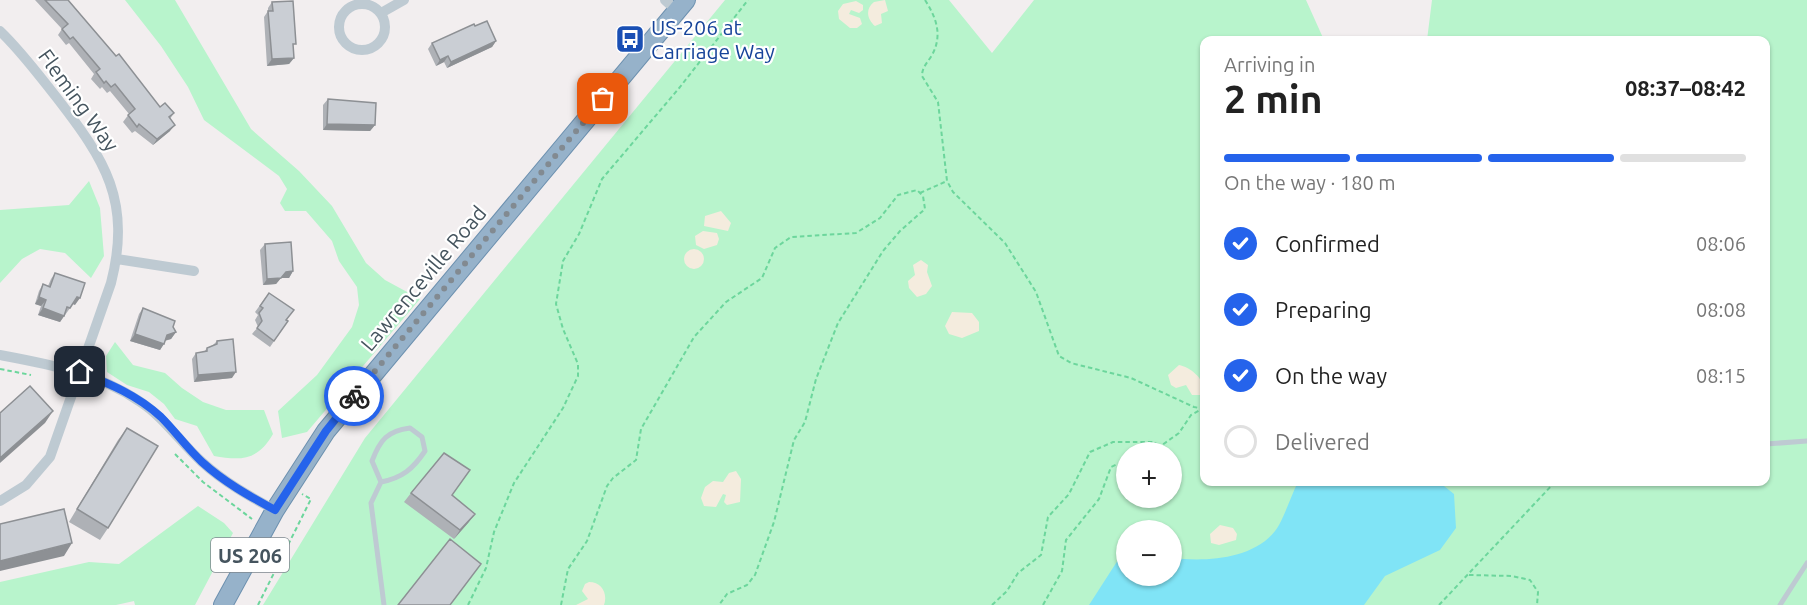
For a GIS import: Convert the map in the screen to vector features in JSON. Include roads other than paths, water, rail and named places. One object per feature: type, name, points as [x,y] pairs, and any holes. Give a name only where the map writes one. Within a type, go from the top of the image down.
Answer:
[{"type":"highway","name":"Lawrenceville Road","points":[[223,605],[275,510],[326,431],[676,4]]},
{"type":"street","points":[[381,14],[404,0]]},
{"type":"street","points":[[368,4],[381,14],[385,27],[381,41],[375,46],[361,51],[347,46],[342,40],[338,24],[345,10],[352,6],[368,4]]},
{"type":"street","name":"Fleming Way","points":[[0,31],[18,48],[96,149],[113,192],[119,238],[117,259],[50,457],[26,485],[0,501]]},
{"type":"street","points":[[117,259],[194,271]]},
{"type":"street","points":[[0,355],[80,372],[118,387],[162,418],[202,462],[237,489],[275,510]]},
{"type":"lane","points":[[381,482],[395,479],[413,468],[425,451],[422,437],[410,428],[395,430],[381,440],[372,460],[381,482],[371,503],[384,605]]},
{"type":"lane","points":[[1770,444],[1807,441]]},
{"type":"lane","points":[[1780,605],[1807,563]]},
{"type":"water","points":[[1296,486],[1444,486],[1454,494],[1456,528],[1440,550],[1385,576],[1364,605],[1089,605],[1116,563],[1116,586],[1182,586],[1182,559],[1215,559],[1230,556],[1245,552],[1270,537],[1279,525]]},
{"type":"place","name":"US-206 at Carriage Way","points":[[630,39]]}]
